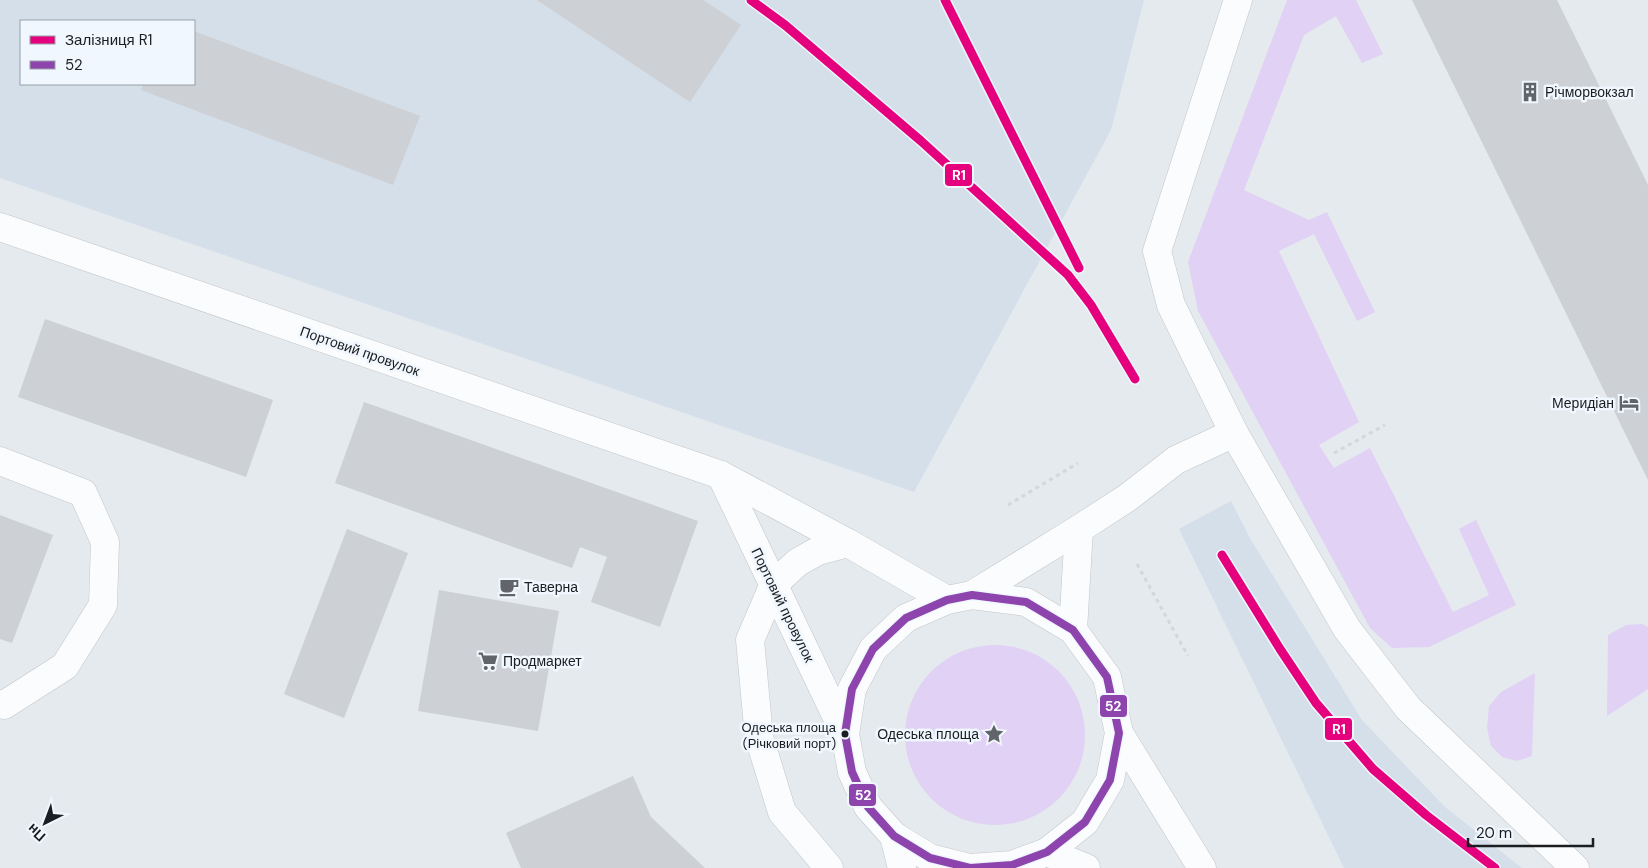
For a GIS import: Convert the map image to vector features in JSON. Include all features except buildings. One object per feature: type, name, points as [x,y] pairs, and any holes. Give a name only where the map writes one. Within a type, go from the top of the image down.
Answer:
[{"type":"street","points":[[1238,0],[1157,251],[1171,305],[1234,433],[1347,629],[1408,708],[1575,868]]},
{"type":"street","name":"Портовий провулок","points":[[1,231],[721,475],[848,543],[959,598]]},
{"type":"street","points":[[1119,732],[1110,780],[1085,822],[1048,852],[1010,867],[970,868],[930,858],[894,836],[868,807],[852,772],[845,734],[852,689],[873,649],[906,618],[959,598],[1079,529],[1127,498],[1176,460],[1234,433]]},
{"type":"street","points":[[0,461],[83,493],[105,542],[103,606],[65,666],[4,706],[0,704]]},
{"type":"street","name":"Портовий провулок","points":[[721,475],[845,734]]},
{"type":"street","points":[[1073,630],[1079,529]]},
{"type":"street","points":[[829,868],[782,812],[759,738],[750,640],[774,584],[798,562],[818,551],[848,543]]},
{"type":"street","points":[[959,598],[1026,602],[1073,630],[1107,677],[1119,732],[1202,868]]},
{"type":"street","points":[[894,836],[902,868]]},
{"type":"street","points":[[1048,852],[1086,868]]},
{"type":"path","points":[[1334,453],[1385,425]]},
{"type":"path","points":[[1008,505],[1078,462]]},
{"type":"path","points":[[1137,564],[1188,656]]},
{"type":"shaded area","points":[[0,0],[1144,0],[1111,130],[914,492],[0,178]]},
{"type":"shaded area","points":[[1287,0],[1356,0],[1383,54],[1362,63],[1336,16],[1304,35],[1244,190],[1309,220],[1327,212],[1375,312],[1357,321],[1314,234],[1279,251],[1359,422],[1319,445],[1334,468],[1370,448],[1453,612],[1489,595],[1459,529],[1476,520],[1516,605],[1429,647],[1392,648],[1370,628],[1198,311],[1188,262]]},
{"type":"shaded area","points":[[1231,501],[1251,540],[1362,720],[1445,807],[1522,868],[1344,868],[1179,529]]},
{"type":"shaded area","points":[[1642,624],[1648,627],[1648,689],[1607,716],[1608,635],[1626,625]]},
{"type":"shaded area","name":"Одеська площа","points":[[986,645],[1004,645],[1030,651],[1059,671],[1079,700],[1084,717],[1084,753],[1079,770],[1059,799],[1030,819],[1013,824],[986,825],[969,822],[952,815],[925,792],[915,778],[908,761],[905,744],[905,726],[908,709],[915,692],[938,665],[952,655],[969,648]]},
{"type":"shaded area","points":[[1535,673],[1532,756],[1517,761],[1502,757],[1491,746],[1487,728],[1489,706],[1501,692]]},
{"type":"rail line","name":"R1","points":[[751,0],[785,25],[921,141],[1068,275],[1091,305],[1135,379]]},
{"type":"rail line","name":"R1","points":[[945,0],[1079,268]]},
{"type":"rail line","name":"R1","points":[[1222,555],[1316,703],[1373,769],[1426,815],[1495,868]]},
{"type":"transit line","name":"52","points":[[1008,868],[1047,852],[1085,822],[1110,780],[1119,733],[1107,677],[1073,630],[1026,602],[972,595],[947,600],[906,618],[873,649],[852,689],[845,734],[852,772],[868,807],[894,836],[930,858],[970,868],[1012,865]]},
{"type":"place","name":"Річморвокзал","points":[[1530,92]]},
{"type":"place","name":"Меридіан","points":[[1629,403]]},
{"type":"place","name":"Таверна","points":[[509,587]]},
{"type":"place","name":"Продмаркет","points":[[488,661]]},
{"type":"place","name":"Одеська площа (Річковий порт)","points":[[845,734]]},
{"type":"place","name":"Одеська площа","points":[[994,734]]}]
